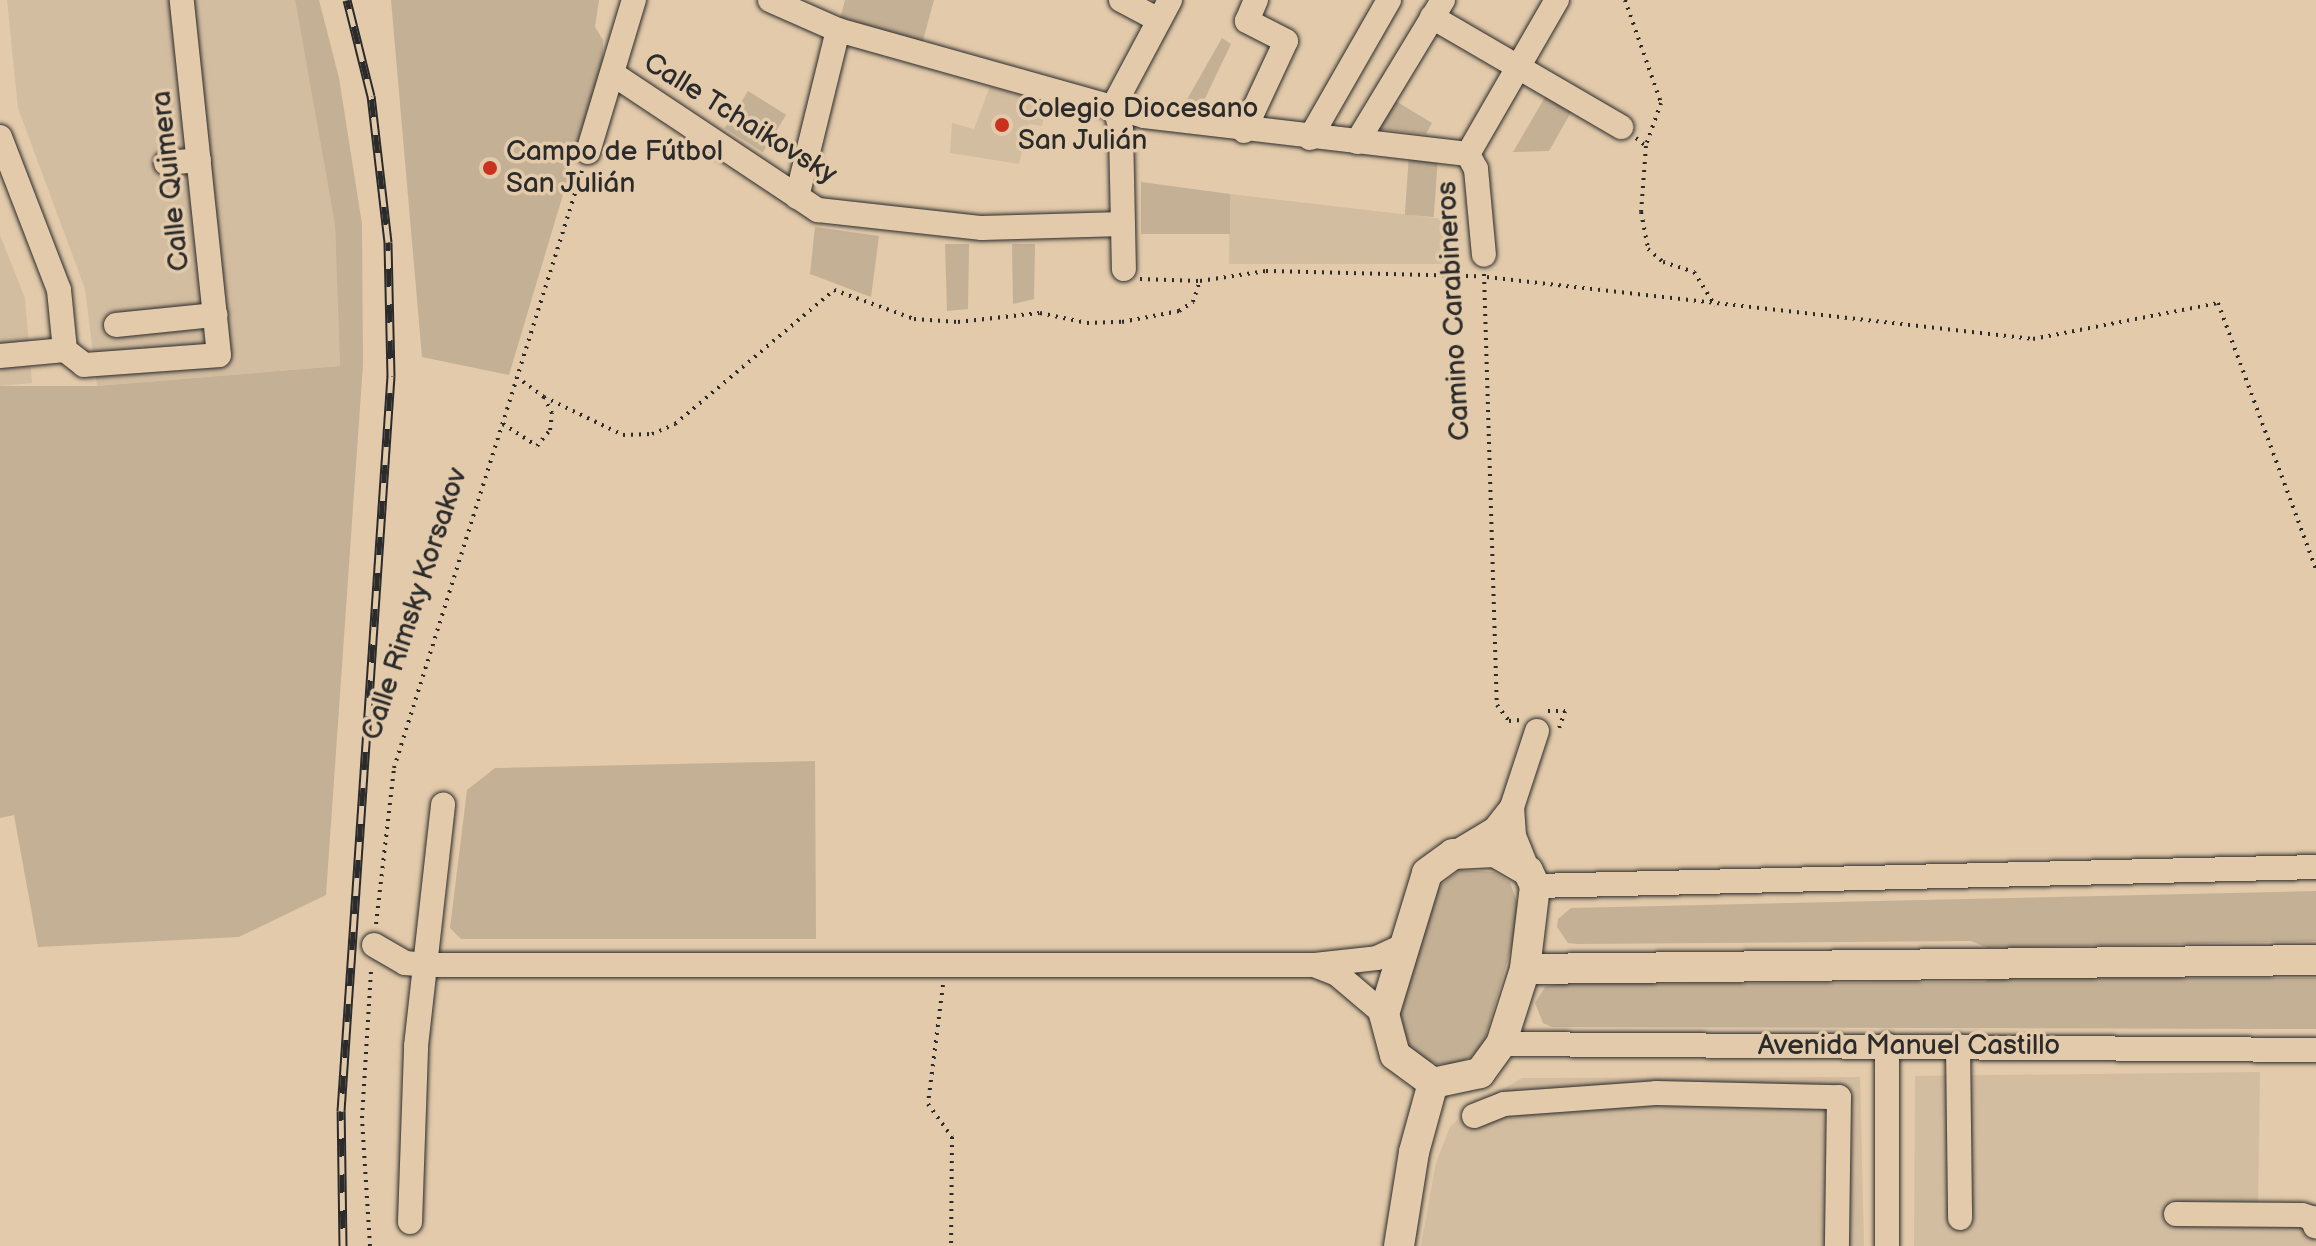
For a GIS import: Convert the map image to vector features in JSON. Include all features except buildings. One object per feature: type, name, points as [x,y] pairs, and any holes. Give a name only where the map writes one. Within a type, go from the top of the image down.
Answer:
[{"type":"main road","points":[[1495,852],[1532,878],[1525,969],[1501,1044],[1480,1073],[1433,1083],[1395,1055],[1384,1014],[1427,873],[1453,854],[1495,852]]},
{"type":"main road","points":[[1525,969],[2316,960]]},
{"type":"main road","points":[[1399,1246],[1414,1152],[1433,1083]]},
{"type":"street","name":"Calle Quimera","points":[[65,350],[84,365],[219,355],[182,0]]},
{"type":"street","points":[[588,152],[634,0]]},
{"type":"street","name":"Camino Carabineros","points":[[770,0],[802,7],[838,30],[1114,105],[1144,116],[1244,131],[1468,154],[1476,169],[1484,266]]},
{"type":"street","points":[[1121,0],[1164,10],[1114,105],[1121,130],[1124,269]]},
{"type":"street","points":[[1244,131],[1286,41],[1247,21],[1256,0]]},
{"type":"street","points":[[1310,138],[1389,0]]},
{"type":"street","points":[[1468,154],[1557,0]]},
{"type":"street","points":[[1357,142],[1438,9],[1519,67],[1621,127]]},
{"type":"street","points":[[797,197],[838,30]]},
{"type":"street","points":[[1367,40],[1404,64]]},
{"type":"street","name":"Calle Tchaikovsky","points":[[613,74],[818,210],[982,228],[1123,224]]},
{"type":"street","points":[[0,356],[65,350],[59,290],[2,152]]},
{"type":"street","points":[[166,163],[199,160]]},
{"type":"street","points":[[116,325],[215,315]]},
{"type":"street","points":[[1453,854],[1495,829],[1512,807],[1539,731]]},
{"type":"street","points":[[410,1222],[410,1122],[443,805]]},
{"type":"street","points":[[1512,807],[1514,836],[1532,878],[2316,867]]},
{"type":"street","points":[[374,945],[405,963],[427,965],[1315,965],[1377,958],[1405,945]]},
{"type":"street","points":[[1315,965],[1337,974],[1384,1014]]},
{"type":"street","name":"Avenida Manuel Castillo","points":[[1501,1044],[2316,1050]]},
{"type":"street","points":[[1887,1045],[1887,1246]]},
{"type":"street","points":[[1958,1046],[1960,1218]]},
{"type":"street","points":[[1474,1116],[1504,1104],[1656,1093],[1839,1097],[1837,1246]]},
{"type":"street","points":[[2176,1214],[2302,1215],[2312,1218],[2315,1226]]},
{"type":"path","points":[[1625,0],[1661,103],[1646,146],[1641,212],[1648,249],[1663,262],[1694,272],[1715,306]]},
{"type":"path","points":[[1621,127],[1646,146]]},
{"type":"path","name":"Calle Rimsky Korsakov","points":[[370,1246],[362,1118],[374,945],[394,768],[588,152]]},
{"type":"path","points":[[1124,269],[1147,282],[1200,281],[1266,271],[1484,266],[1715,306],[2033,339],[2218,303],[2316,569]]},
{"type":"path","name":"Camino Carabineros","points":[[1484,266],[1497,705],[1509,721],[1539,731]]},
{"type":"path","points":[[518,378],[544,397],[623,435],[652,434],[675,424],[834,290],[914,319],[958,322],[1040,313],[1087,323],[1122,322],[1179,311],[1193,302],[1200,281]]},
{"type":"path","points":[[503,424],[537,446],[550,430],[552,413],[544,397]]},
{"type":"path","points":[[1539,731],[1565,711]]},
{"type":"path","points":[[946,965],[928,1104],[952,1137],[951,1246]]},
{"type":"shaded area","points":[[7,0],[295,0],[335,225],[340,366],[97,386],[85,289],[18,108]]},
{"type":"shaded area","points":[[295,0],[319,0],[339,78],[362,224],[363,364],[326,895],[239,937],[38,947],[14,815],[0,818],[0,386],[97,386],[340,366],[335,225]]},
{"type":"shaded area","name":"Campo de Fútbol San Julián","points":[[391,0],[599,0],[595,27],[603,40],[603,61],[509,375],[422,357]]},
{"type":"shaded area","points":[[845,0],[934,0],[922,44],[840,19]]},
{"type":"shaded area","points":[[1222,38],[1231,44],[1199,111],[1181,110]]},
{"type":"shaded area","name":"Colegio Diocesano San Julián","points":[[990,86],[1048,102],[1042,126],[1029,124],[1019,164],[950,153],[952,123],[974,129]]},
{"type":"shaded area","points":[[748,91],[786,115],[763,152],[725,128]]},
{"type":"shaded area","points":[[1548,92],[1574,107],[1549,151],[1513,152]]},
{"type":"shaded area","points":[[1394,100],[1432,123],[1426,134],[1378,129]]},
{"type":"shaded area","points":[[1409,155],[1438,157],[1434,217],[1405,215]]},
{"type":"shaded area","points":[[1141,182],[1230,194],[1230,234],[1141,234]]},
{"type":"shaded area","points":[[1230,194],[1461,221],[1459,264],[1229,264]]},
{"type":"shaded area","points":[[815,227],[879,236],[871,297],[810,274]]},
{"type":"shaded area","points":[[0,235],[25,298],[32,383],[0,386]]},
{"type":"shaded area","points":[[945,244],[969,244],[968,309],[947,311]]},
{"type":"shaded area","points":[[1012,244],[1035,244],[1034,299],[1013,304]]},
{"type":"shaded area","points":[[815,761],[816,939],[461,939],[450,928],[467,790],[495,768]]},
{"type":"shaded area","points":[[1460,870],[1494,872],[1510,882],[1521,914],[1484,1042],[1474,1055],[1456,1064],[1437,1064],[1418,1057],[1402,1040],[1397,1011],[1434,890]]},
{"type":"shaded area","points":[[2316,891],[2316,941],[1988,948],[1971,941],[1578,944],[1568,943],[1557,927],[1558,919],[1571,908]]},
{"type":"shaded area","points":[[1990,978],[2316,978],[2316,1029],[1552,1027],[1543,1023],[1535,1003],[1545,987],[1558,984],[1985,982]]},
{"type":"shaded area","points":[[2260,1072],[2258,1203],[2316,1204],[2316,1246],[1914,1246],[1915,1076]]},
{"type":"shaded area","points":[[1860,1077],[1864,1246],[1421,1246],[1436,1163],[1450,1127],[1469,1109],[1522,1078]]},
{"type":"railway","points":[[343,1246],[341,1111],[391,376],[388,242],[371,96],[347,0]]},
{"type":"place","name":"Colegio Diocesano San Julián","points":[[1002,125]]},
{"type":"place","name":"Campo de Fútbol San Julián","points":[[490,168]]}]
